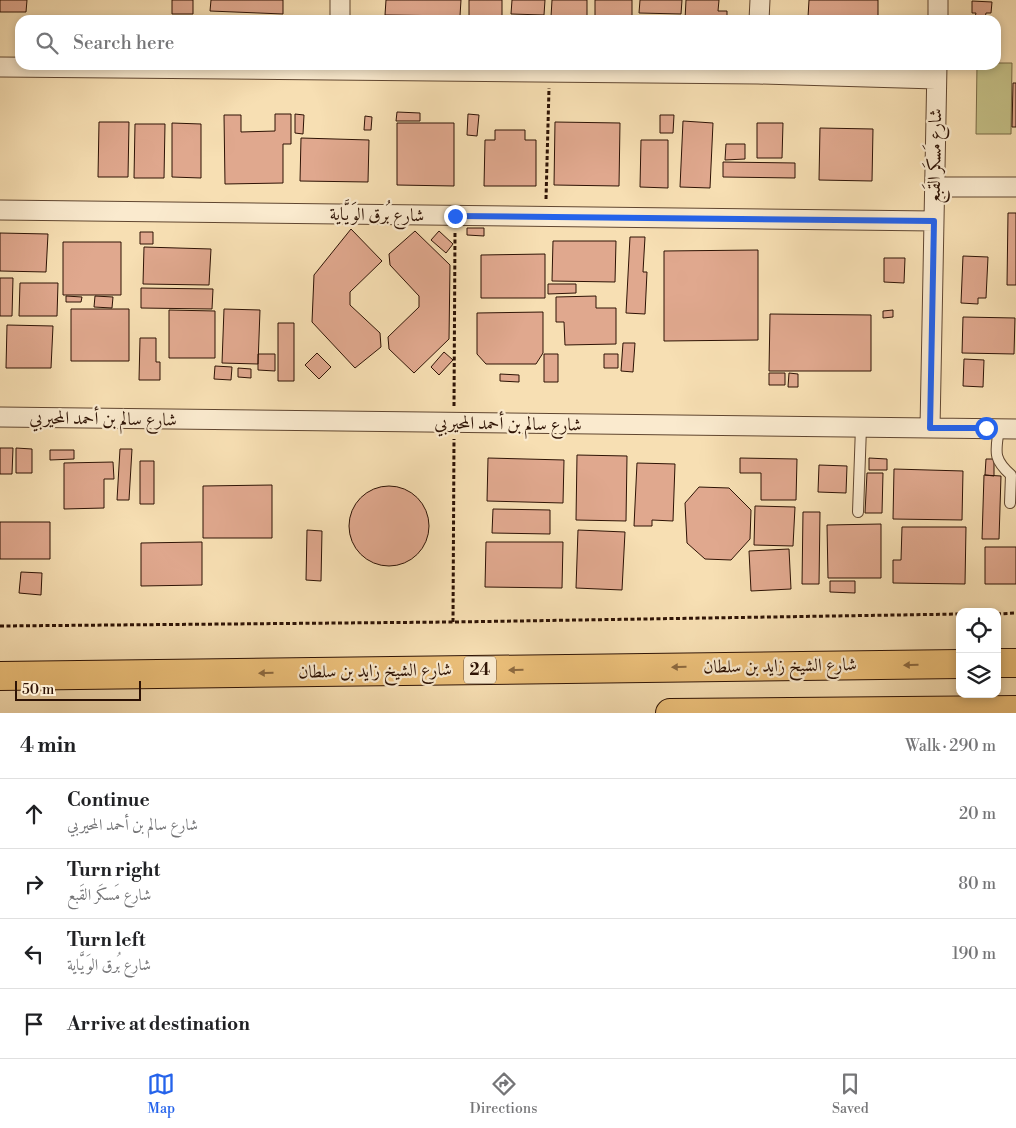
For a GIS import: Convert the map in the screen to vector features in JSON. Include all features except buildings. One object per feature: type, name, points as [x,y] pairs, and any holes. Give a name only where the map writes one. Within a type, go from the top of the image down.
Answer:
[{"type":"highway","points":[[1001,664],[1016,663]]},
{"type":"highway","name":"شارع الشيخ زايد بن سلطان","points":[[0,676],[956,664]]},
{"type":"highway","points":[[670,713],[1016,710]]},
{"type":"street","points":[[340,0],[340,15]]},
{"type":"street","points":[[759,15],[760,0]]},
{"type":"street","points":[[938,0],[938,15]]},
{"type":"street","points":[[0,67],[15,67]]},
{"type":"street","points":[[758,70],[937,72]]},
{"type":"street","name":"شارع مَسكَر القَبع","points":[[930,428],[937,72]]},
{"type":"street","points":[[934,187],[1016,187]]},
{"type":"street","name":"شارع بُرق الوَيَّاية","points":[[0,210],[934,221]]},
{"type":"street","name":"شارع سالم بن أحمد المحيربي","points":[[0,417],[1008,428]]},
{"type":"lane","points":[[858,512],[861,427]]},
{"type":"lane","points":[[1008,428],[996,454],[1003,468],[1011,475],[1010,503]]},
{"type":"path","points":[[546,200],[549,85]]},
{"type":"path","points":[[1001,614],[1016,613]]},
{"type":"path","points":[[0,626],[956,614]]},
{"type":"shaded area","points":[[1001,63],[1012,63],[1011,134],[976,134],[977,70],[1001,70]]},
{"type":"route","points":[[455,216],[934,221],[930,428],[986,428]]}]
